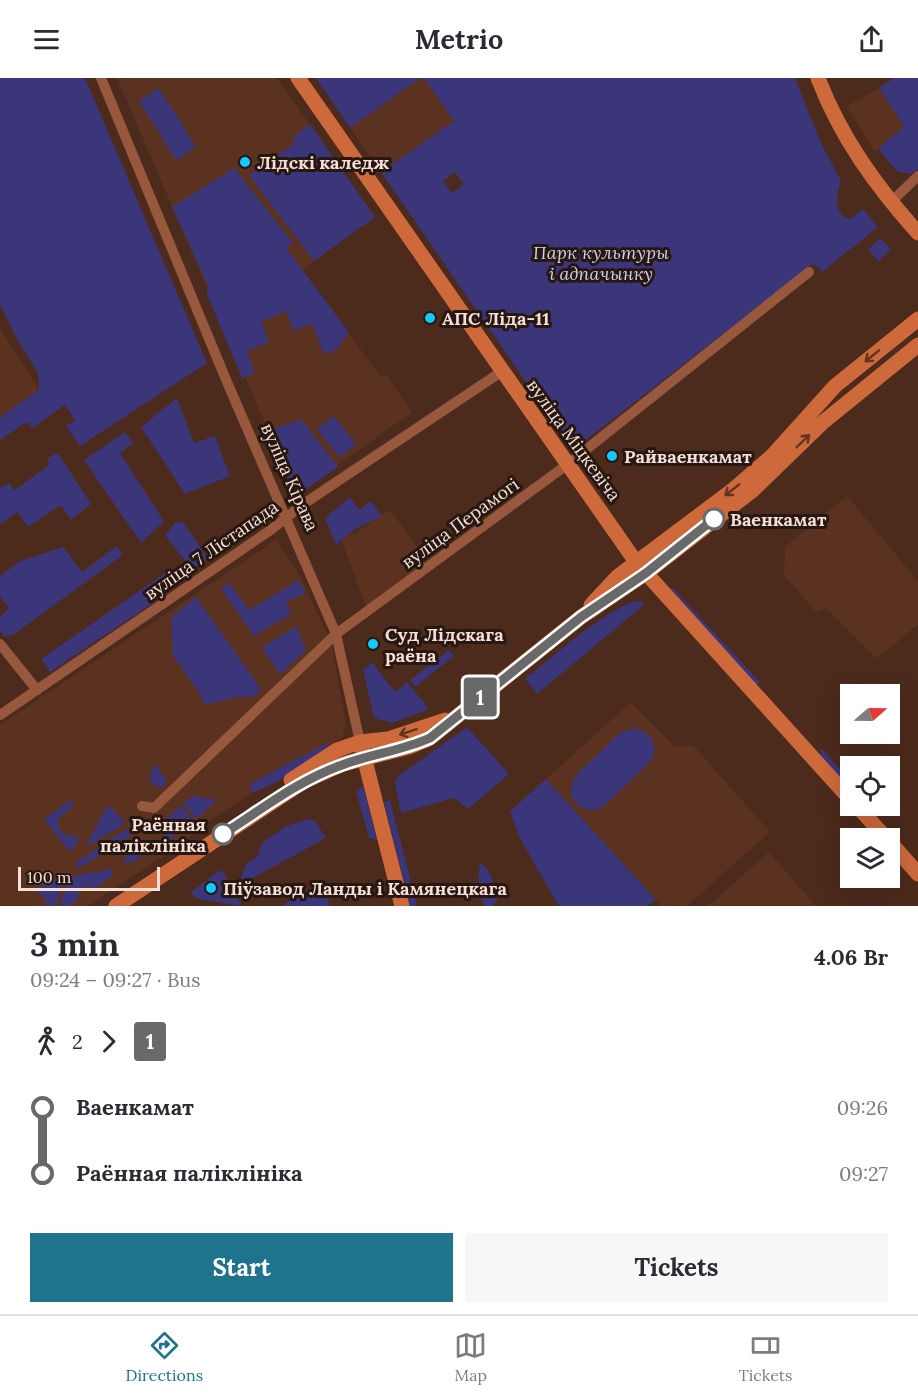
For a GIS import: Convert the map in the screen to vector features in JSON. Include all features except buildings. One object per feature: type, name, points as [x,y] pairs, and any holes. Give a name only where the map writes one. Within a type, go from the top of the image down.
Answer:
[{"type":"main road","name":"вуліца Міцкевіча","points":[[298,78],[501,372],[641,568],[840,788]]},
{"type":"main road","points":[[818,78],[838,125],[872,179],[918,234]]},
{"type":"main road","points":[[116,906],[312,778],[343,764],[430,738],[641,568],[734,489],[772,456],[835,386],[918,320]]},
{"type":"main road","points":[[641,568],[753,489],[822,423],[918,345]]},
{"type":"main road","points":[[265,807],[292,779],[337,750],[360,742],[388,739],[454,717]]},
{"type":"main road","name":"вуліца Кірава","points":[[360,742],[402,906]]},
{"type":"main road","points":[[866,816],[877,828]]},
{"type":"main road","points":[[900,853],[916,871]]},
{"type":"street","name":"вуліца Кірава","points":[[101,78],[226,382],[287,517],[336,634],[360,742]]},
{"type":"street","points":[[891,202],[918,177]]},
{"type":"street","name":"вуліца Перамогі","points":[[142,806],[154,808],[336,634],[568,464],[809,272]]},
{"type":"street","name":"вуліца 7 Лістапада","points":[[0,715],[501,372]]},
{"type":"street","points":[[0,644],[37,690]]},
{"type":"shaded area","points":[[117,78],[277,78],[375,217],[302,270],[381,377],[386,374],[412,412],[296,495]]},
{"type":"shaded area","points":[[420,78],[424,78],[454,121],[381,172],[350,128]]},
{"type":"shaded area","points":[[879,88],[904,126],[875,152],[847,106]]},
{"type":"shaded area","points":[[0,328],[39,390],[0,417]]},
{"type":"shaded area","points":[[847,496],[918,581],[918,624],[877,659],[826,608],[816,612],[784,575],[785,547]]},
{"type":"shaded area","points":[[390,510],[427,560],[367,609],[341,539],[357,532]]},
{"type":"shaded area","points":[[276,540],[298,573],[331,642],[346,724],[342,738],[251,784],[252,793],[198,828],[185,842],[88,906],[0,906],[0,725]]},
{"type":"shaded area","points":[[631,702],[674,746],[693,745],[770,832],[687,906],[662,906],[546,779]]},
{"type":"shaded area","points":[[769,852],[816,906],[708,906]]},
{"type":"green space","points":[[0,78],[85,78],[207,363],[80,446],[66,426],[75,420],[65,405],[32,428],[27,422],[0,440],[0,417],[39,390],[38,373],[13,332],[0,304]]},
{"type":"green space","points":[[316,78],[420,78],[350,128]]},
{"type":"green space","name":"Парк культуры і адпачынку","points":[[424,78],[795,78],[820,141],[841,181],[837,198],[838,208],[845,217],[850,219],[863,209],[878,227],[822,272],[814,263],[573,450],[381,172],[454,121]],"holes":[[[455,172],[464,184],[452,193],[443,181]]]},
{"type":"green space","points":[[894,78],[918,78],[918,169],[911,174],[897,171],[878,149],[904,126],[879,88]]},
{"type":"green space","points":[[159,88],[196,147],[176,160],[139,101]]},
{"type":"green space","points":[[310,124],[375,217],[314,261],[249,175],[295,143],[292,138]]},
{"type":"green space","points":[[234,168],[293,243],[286,248],[349,332],[337,349],[324,354],[312,324],[294,331],[286,311],[261,322],[269,342],[247,351],[255,373],[242,378],[206,292],[209,288],[172,207]]},
{"type":"green space","points":[[880,238],[891,249],[879,261],[868,250]]},
{"type":"green space","points":[[177,398],[194,443],[215,436],[230,476],[185,494],[141,427]]},
{"type":"green space","points":[[334,416],[356,444],[339,457],[317,429]]},
{"type":"green space","points":[[301,419],[338,467],[296,496],[269,431]]},
{"type":"green space","points":[[125,432],[133,443],[120,453],[164,521],[141,543],[84,460]]},
{"type":"green space","points":[[58,453],[91,504],[71,520],[61,505],[28,527],[17,512],[0,524],[0,488],[8,483],[15,490],[49,465],[47,458]]},
{"type":"green space","points":[[350,497],[359,510],[371,501],[382,516],[355,529],[336,545],[325,518]]},
{"type":"green space","points":[[176,522],[184,523],[208,559],[192,570],[165,535]]},
{"type":"green space","points":[[117,546],[123,555],[13,635],[5,637],[0,630],[0,617],[9,608],[0,597],[0,576],[20,561],[63,547],[82,572]]},
{"type":"green space","points":[[171,569],[170,578],[162,583],[166,594],[50,672],[41,659]]},
{"type":"green space","points":[[299,580],[306,593],[286,602],[291,614],[254,636],[221,589],[229,583],[249,610]]},
{"type":"green space","points":[[672,587],[760,682],[756,687],[669,591]]},
{"type":"green space","points":[[196,597],[261,689],[253,697],[238,697],[204,705],[199,692],[173,656],[171,617]]},
{"type":"green space","points":[[639,601],[645,604],[537,694],[525,679],[597,622],[612,612]]},
{"type":"green space","points":[[296,626],[306,650],[280,674],[262,648]]},
{"type":"green space","points":[[449,650],[454,656],[415,687],[410,680]]},
{"type":"green space","points":[[372,662],[395,692],[407,682],[429,709],[392,723],[374,718],[363,670]]},
{"type":"green space","points":[[467,727],[509,774],[468,809],[454,798],[401,813],[395,784],[397,777]]},
{"type":"green space","points":[[634,728],[645,732],[652,740],[654,750],[651,761],[602,808],[592,810],[579,806],[571,794],[572,783],[578,773],[619,734]]},
{"type":"green space","points":[[327,743],[328,747],[275,783],[252,793],[250,784]]},
{"type":"green space","points":[[822,749],[840,770],[840,779],[822,758],[820,751]]},
{"type":"green space","points":[[156,765],[166,779],[165,785],[159,788],[150,782],[152,767]]},
{"type":"green space","points":[[546,779],[656,900],[647,906],[559,906],[519,837],[510,811]]},
{"type":"green space","points":[[363,786],[377,840],[369,838],[356,791]]},
{"type":"green space","points":[[193,796],[217,800],[196,819],[183,803]]},
{"type":"green space","points":[[72,799],[73,807],[59,818],[57,824],[64,835],[74,835],[79,841],[70,852],[44,819]]},
{"type":"green space","points":[[390,800],[417,906],[410,906],[384,802]]},
{"type":"green space","points":[[181,806],[194,822],[165,842],[163,821]]},
{"type":"green space","points":[[107,807],[111,807],[125,823],[89,846],[87,843]]},
{"type":"green space","points":[[309,819],[315,821],[326,838],[238,886],[246,864],[258,856],[261,844],[286,826]]},
{"type":"green space","points":[[126,829],[132,832],[129,837],[110,848],[102,845]]},
{"type":"green space","points":[[133,840],[137,840],[145,849],[145,853],[136,861],[123,863]]},
{"type":"green space","points":[[99,847],[101,855],[76,869],[76,862]]},
{"type":"green space","points":[[480,863],[488,871],[492,880],[497,900],[493,906],[485,906],[482,902],[479,891]]},
{"type":"green space","points":[[112,869],[112,876],[95,888],[85,886],[79,891],[78,899],[68,906],[60,906],[69,877]]},
{"type":"green space","points":[[221,870],[242,906],[199,899],[190,893],[205,881],[208,889],[213,892],[215,887],[207,879]]},
{"type":"green space","points":[[65,879],[55,906],[45,904],[45,896],[38,894],[37,888],[48,881]]},
{"type":"green space","points":[[323,881],[330,906],[281,906]]},
{"type":"bus line","name":"1","points":[[223,834],[303,783],[343,764],[409,747],[430,738],[581,617],[626,588],[714,519]]},
{"type":"place","name":"Лідскі каледж","points":[[245,162]]},
{"type":"place","name":"АПС Ліда-11","points":[[430,318]]},
{"type":"place","name":"Райваенкамат","points":[[612,456]]},
{"type":"place","name":"Ваенкамат","points":[[714,519]]},
{"type":"place","name":"Суд Лідскага раёна","points":[[373,644]]},
{"type":"place","name":"Раённая паліклініка","points":[[223,834]]},
{"type":"place","name":"Піўзавод Ланды і Камянецкага","points":[[211,888]]}]
